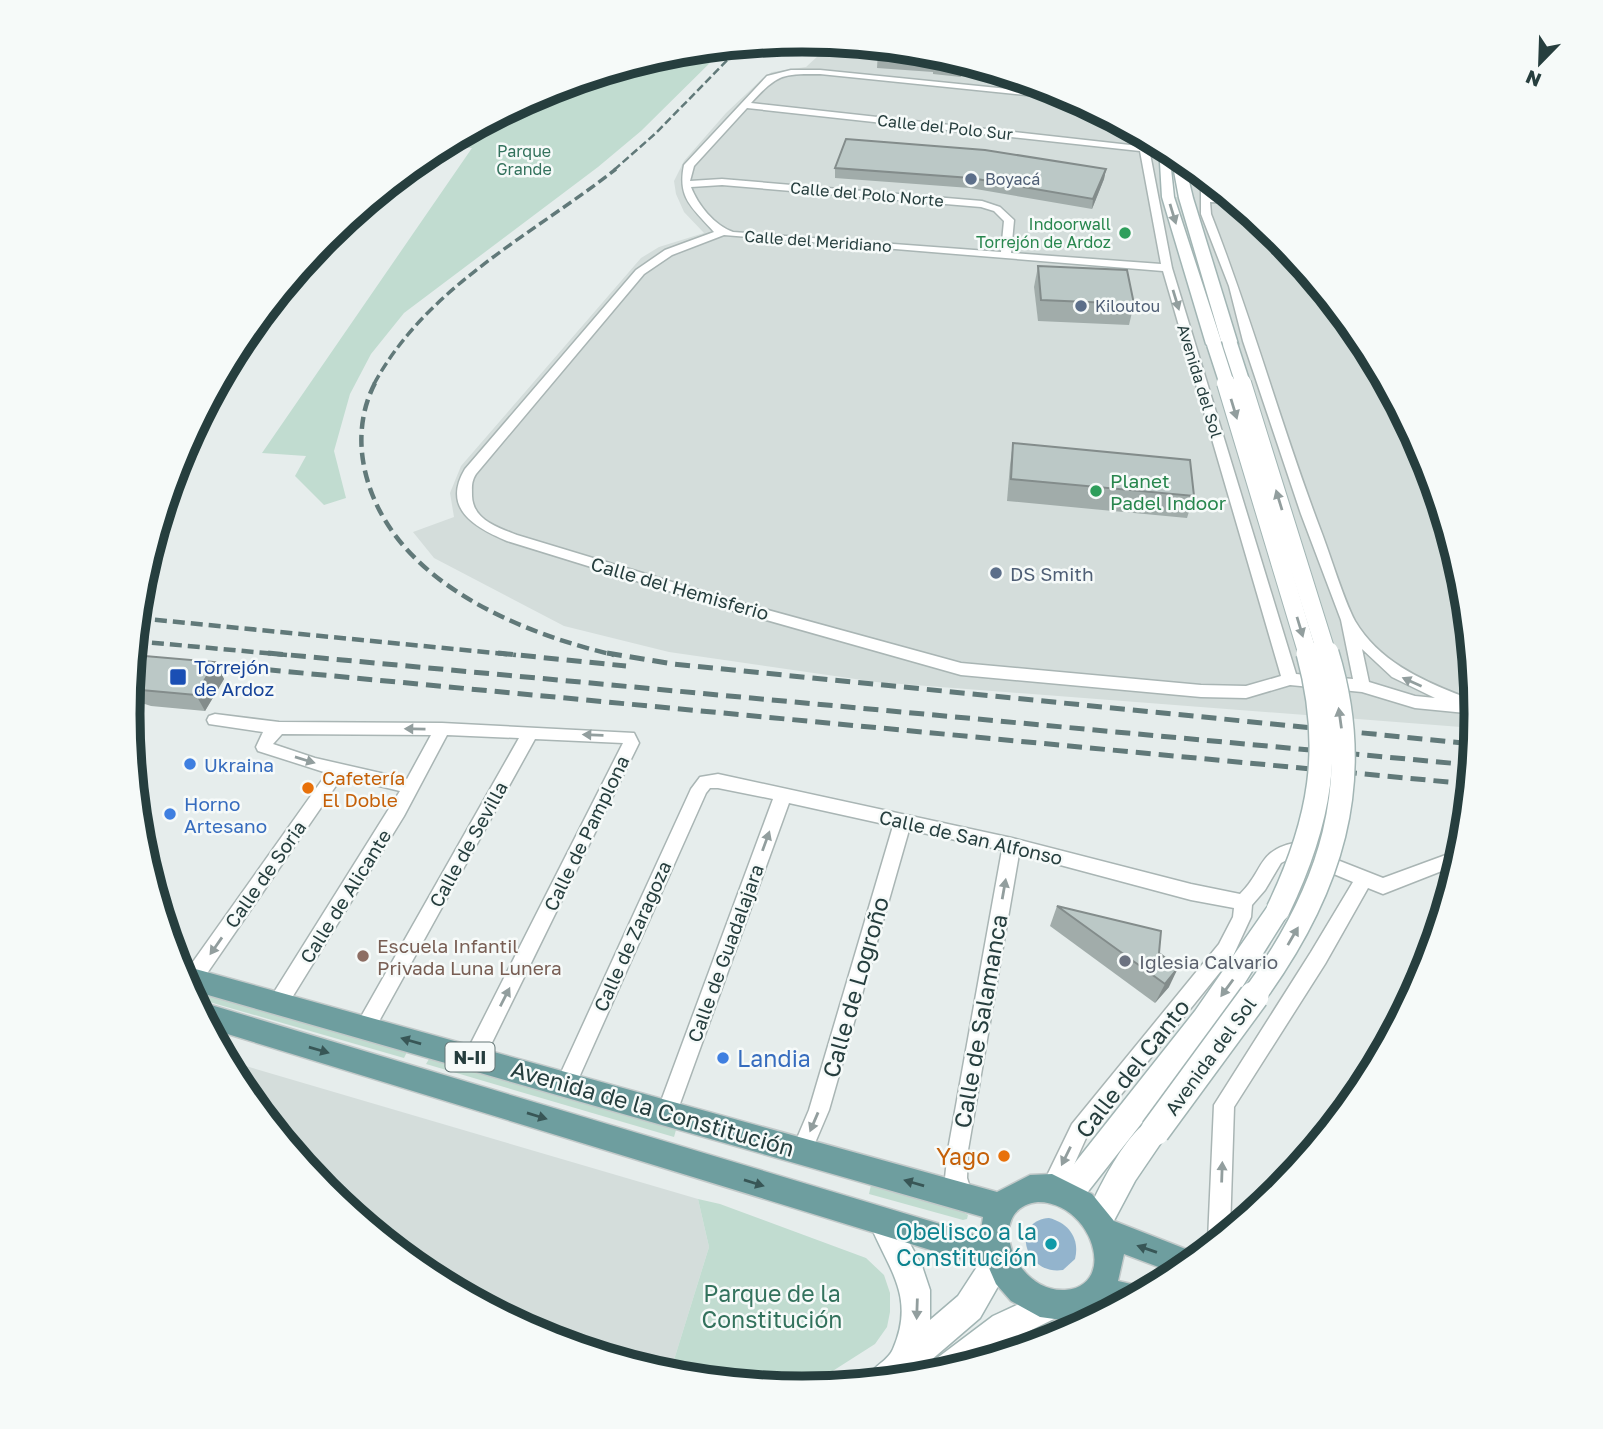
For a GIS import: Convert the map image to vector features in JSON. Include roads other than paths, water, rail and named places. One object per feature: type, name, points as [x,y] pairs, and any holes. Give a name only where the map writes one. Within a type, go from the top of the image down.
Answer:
[{"type":"main road","name":"Avenida del Sol","points":[[1102,1226],[1125,1171],[1276,966],[1302,922],[1332,847],[1342,802],[1345,766],[1341,723],[1329,660],[1222,344],[1168,197],[1164,161]]},
{"type":"main road","name":"Avenida del Sol","points":[[1060,1191],[1132,1114],[1213,1006],[1278,911],[1296,874],[1319,796],[1321,721],[1316,683],[1222,344],[1223,321],[1181,172]]},
{"type":"main road","name":"Avenida de la Constitución","points":[[196,981],[1003,1209]]},
{"type":"main road","name":"Avenida de la Constitución","points":[[214,1018],[997,1258]]},
{"type":"main road","points":[[966,1356],[1004,1327],[1049,1306],[1076,1304],[1094,1294],[1104,1279],[1109,1257],[1102,1226],[1086,1205],[1060,1191],[1030,1189],[1014,1197],[1003,1209],[996,1224],[997,1258],[1017,1289],[1049,1306]]},
{"type":"main road","points":[[884,1224],[911,1271],[917,1296],[917,1322],[893,1370]]},
{"type":"main road","points":[[1102,1226],[1178,1259]]},
{"type":"main road","points":[[894,1370],[969,1307],[997,1258]]},
{"type":"main road","points":[[1094,1294],[1116,1296]]},
{"type":"street","points":[[685,184],[689,165],[731,117],[746,105],[770,78],[783,73],[799,71],[1030,94]]},
{"type":"street","name":"Calle del Polo Sur","points":[[746,105],[1133,141]]},
{"type":"street","name":"Avenida del Sol","points":[[1143,147],[1167,268],[1290,679]]},
{"type":"street","name":"Calle del Polo Norte","points":[[685,184],[722,182],[982,204],[996,209],[1009,220],[1006,255]]},
{"type":"street","name":"Calle del Meridiano","points":[[685,184],[698,210],[723,232],[746,236],[1167,268]]},
{"type":"street","points":[[1206,190],[1206,214],[1234,286],[1282,440],[1348,620],[1362,686]]},
{"type":"street","points":[[1207,200],[1218,200]]},
{"type":"street","name":"Calle del Hemisferio","points":[[723,232],[665,253],[647,263],[470,472],[464,493],[466,505],[473,518],[512,538],[628,574],[961,669],[1212,691],[1246,692],[1290,679]]},
{"type":"street","points":[[1213,234],[1213,245],[1223,285],[1223,321]]},
{"type":"street","points":[[1348,620],[1369,650],[1399,677],[1464,703]]},
{"type":"street","points":[[1290,679],[1362,686],[1415,702],[1464,707]]},
{"type":"street","name":"Calle de Pamplona","points":[[215,720],[279,728],[442,729],[628,737],[631,743],[474,1058]]},
{"type":"street","points":[[279,728],[269,736],[264,747],[412,787]]},
{"type":"street","name":"Calle de Alicante","points":[[278,1003],[412,787],[442,729]]},
{"type":"street","name":"Calle de Sevilla","points":[[365,1028],[530,733]]},
{"type":"street","name":"Calle de Soria","points":[[191,971],[338,769]]},
{"type":"street","name":"Calle de San Alfonso","points":[[699,789],[706,782],[718,781],[783,794],[1012,845],[1191,892],[1243,902]]},
{"type":"street","name":"Calle de Zaragoza","points":[[566,1084],[699,789]]},
{"type":"street","name":"Calle de Guadalajara","points":[[667,1112],[783,794]]},
{"type":"street","name":"Calle de Logroño","points":[[802,1150],[819,1110],[903,822]]},
{"type":"street","name":"Calle de Salamanca","points":[[962,1197],[956,1178],[958,1150],[1012,845]]},
{"type":"street","name":"Calle del Canto","points":[[1060,1191],[1079,1131],[1226,950],[1242,917],[1243,902],[1259,886],[1271,861],[1279,852],[1294,850],[1383,886],[1447,861]]},
{"type":"street","points":[[1219,1228],[1224,1105],[1318,958],[1363,880]]},
{"type":"water","points":[[1049,1218],[1067,1228],[1076,1245],[1075,1259],[1063,1270],[1050,1270],[1039,1265],[1031,1257],[1027,1247],[1029,1228],[1037,1221]]},
{"type":"railway","points":[[614,170],[656,133],[731,57]]},
{"type":"railway","points":[[374,384],[396,349],[422,318],[452,290],[483,264],[616,169]]},
{"type":"railway","points":[[375,383],[364,415],[361,437],[363,460],[379,509],[401,542],[429,571],[462,595],[499,615],[538,632],[614,655]]},
{"type":"railway","points":[[146,619],[516,655]]},
{"type":"railway","points":[[144,642],[287,655]]},
{"type":"railway","points":[[268,653],[1461,764]]},
{"type":"railway","points":[[498,653],[626,666]]},
{"type":"railway","points":[[607,653],[673,664],[1463,743]]},
{"type":"railway","points":[[197,663],[1460,783]]},
{"type":"place","name":"Boyacá","points":[[971,179]]},
{"type":"place","name":"Indoorwall Torrejón de Ardoz","points":[[1125,233]]},
{"type":"place","name":"Kiloutou","points":[[1081,306]]},
{"type":"place","name":"Planet Padel Indoor","points":[[1096,491]]},
{"type":"place","name":"DS Smith","points":[[996,573]]},
{"type":"place","name":"Torrejón de Ardoz","points":[[178,677]]},
{"type":"place","name":"Ukraina","points":[[190,764]]},
{"type":"place","name":"Cafetería El Doble","points":[[308,788]]},
{"type":"place","name":"Horno Artesano","points":[[170,814]]},
{"type":"place","name":"Escuela Infantil Privada Luna Lunera","points":[[363,956]]},
{"type":"place","name":"Iglesia Calvario","points":[[1125,961]]},
{"type":"place","name":"Landia","points":[[723,1058]]},
{"type":"place","name":"Yago","points":[[1004,1156]]},
{"type":"place","name":"Obelisco a la Constitución","points":[[1051,1244]]},
{"type":"park label","name":"Parque Grande","points":[[524,160]]},
{"type":"park label","name":"Parque de la Constitución","points":[[772,1306]]}]
